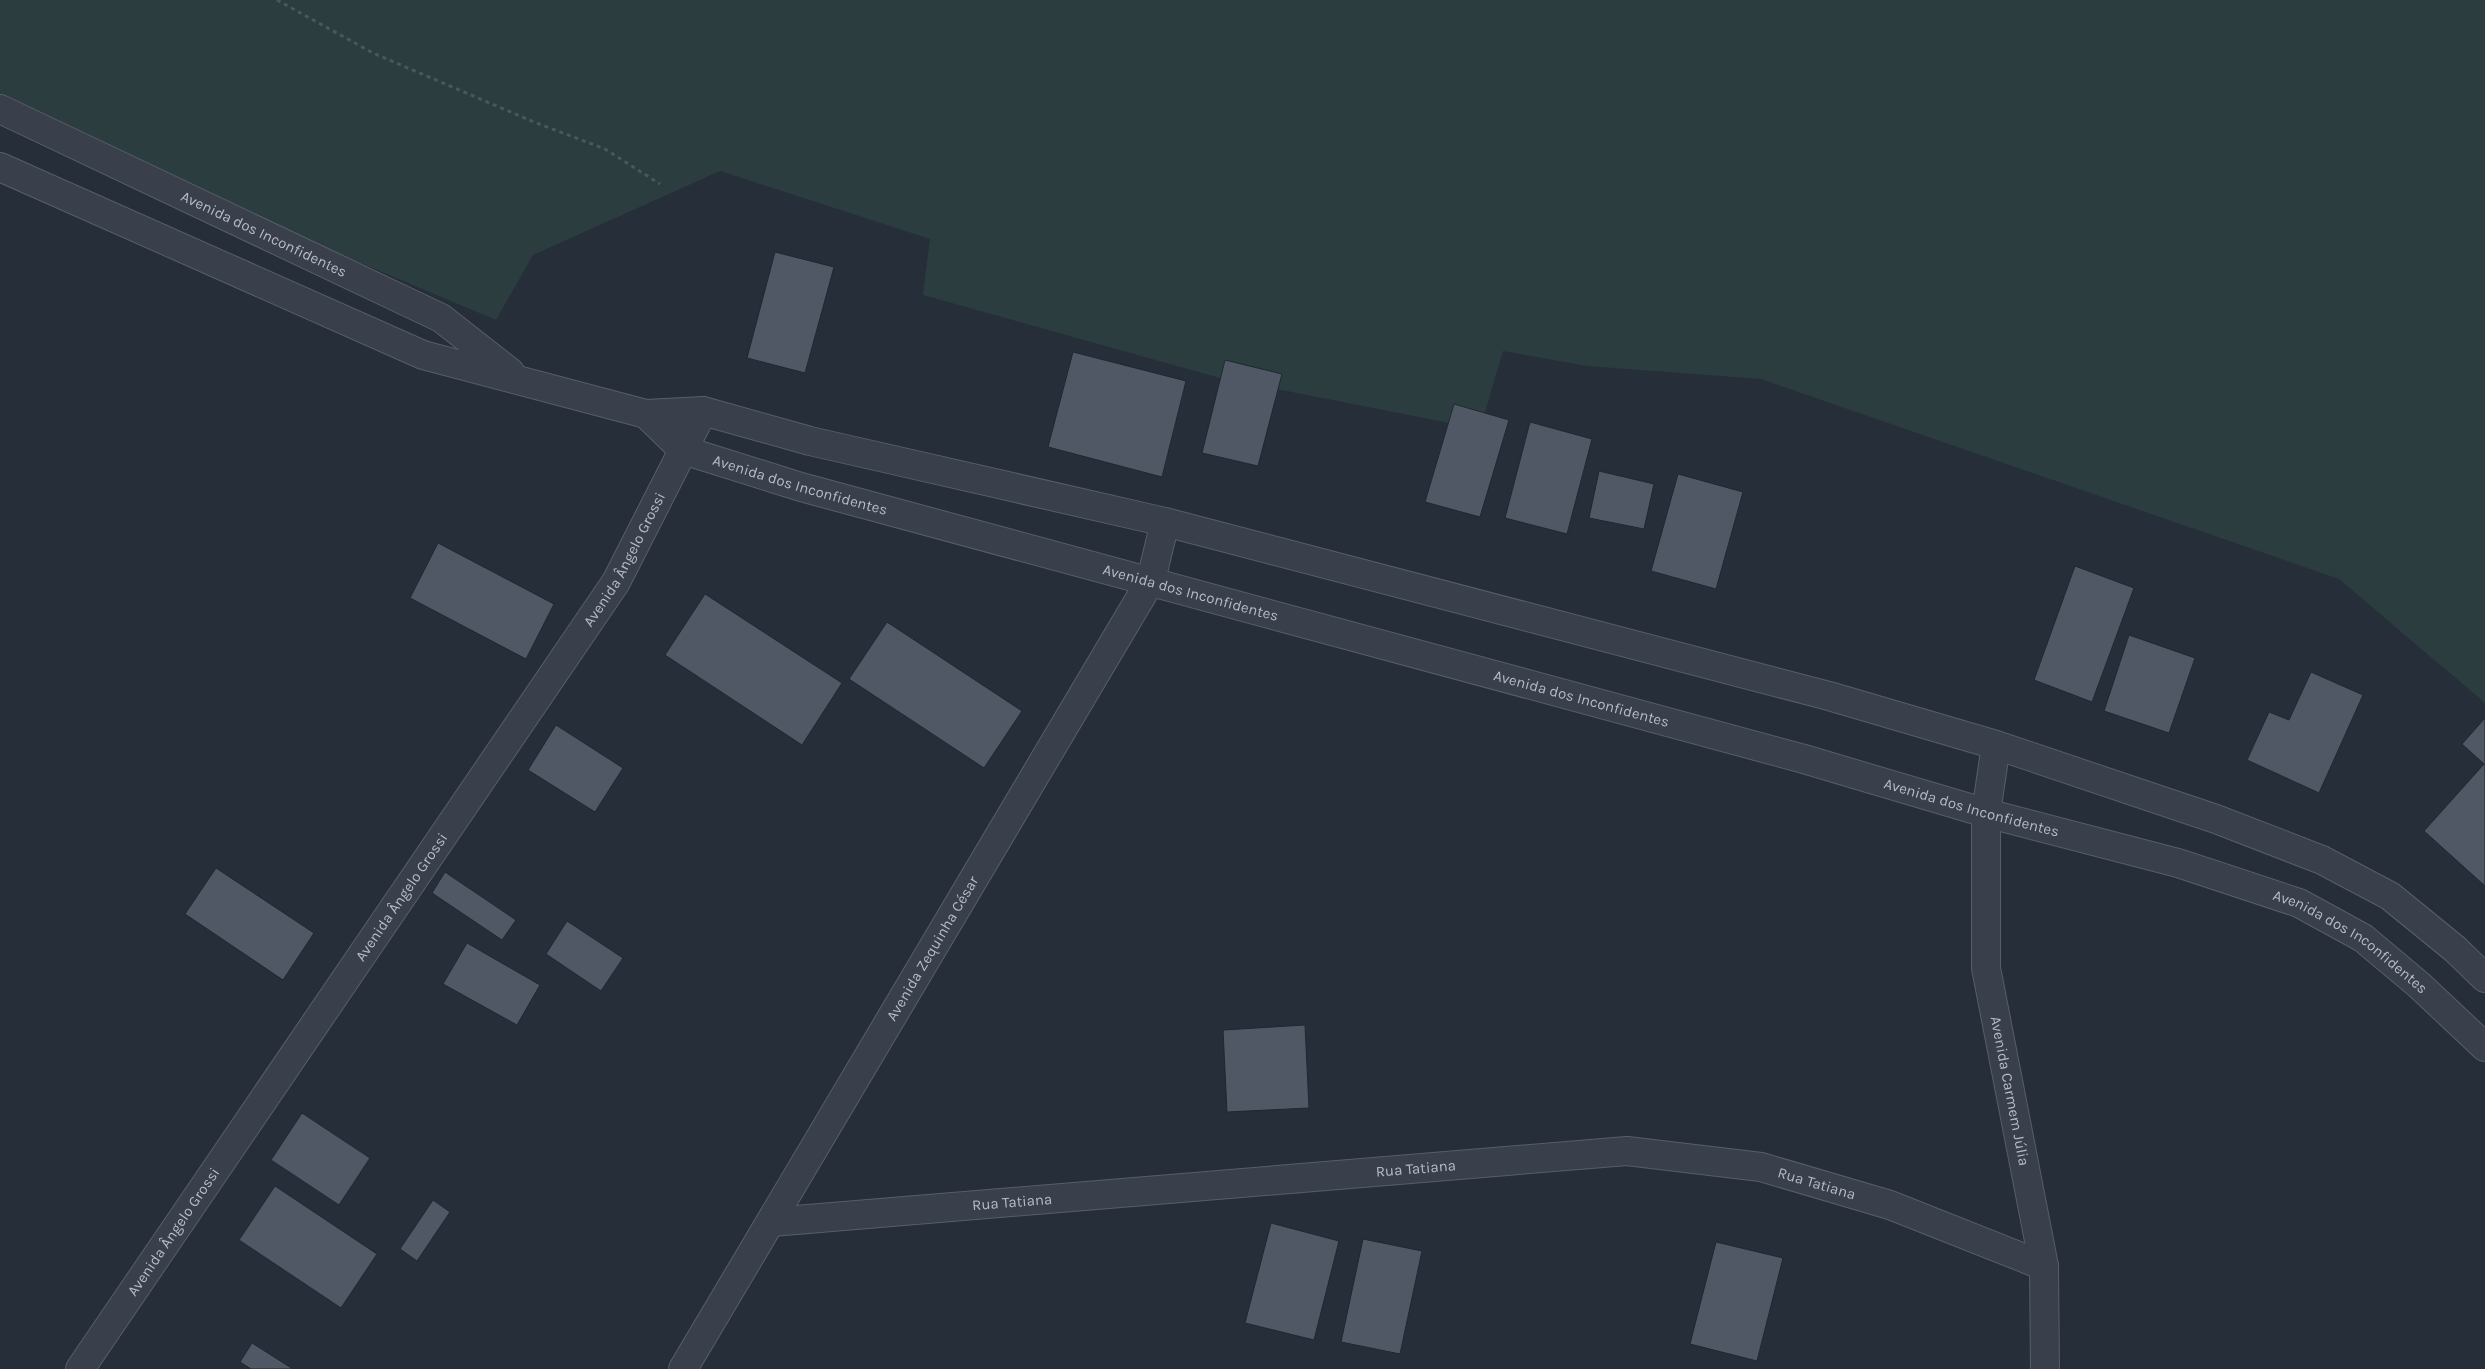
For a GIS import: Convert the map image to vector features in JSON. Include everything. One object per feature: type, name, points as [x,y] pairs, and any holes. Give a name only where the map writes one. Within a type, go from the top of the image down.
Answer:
[{"type":"street","name":"Avenida dos Inconfidentes","points":[[0,109],[442,318],[517,378]]},
{"type":"street","name":"Avenida dos Inconfidentes","points":[[0,167],[423,355],[517,378],[646,414],[702,411],[810,440],[1165,522],[1829,696],[1996,745],[2216,819],[2322,860],[2390,896],[2455,950],[2485,978]]},
{"type":"street","name":"Avenida Ângelo Grossi","points":[[80,1369],[616,582],[702,411]]},
{"type":"street","name":"Avenida dos Inconfidentes","points":[[646,414],[683,450],[800,486],[1804,759],[1986,813],[2178,863],[2299,903],[2363,938],[2419,985],[2485,1047]]},
{"type":"street","name":"Avenida Zequinha César","points":[[684,1369],[1151,580],[1165,522]]},
{"type":"street","name":"Avenida Carmem Júlia","points":[[1996,745],[1986,813],[1986,968],[2044,1266],[2045,1369]]},
{"type":"street","name":"Rua Tatiana","points":[[772,1222],[1627,1151],[1761,1167],[1890,1205],[2044,1266]]},
{"type":"path","points":[[277,0],[373,54],[534,122],[605,149],[660,184]]},
{"type":"shaded area","points":[[0,0],[2485,0],[2485,703],[2339,579],[1761,379],[1587,366],[1503,351],[1480,429],[1220,378],[923,295],[930,239],[720,171],[533,255],[496,320],[0,111]]},
{"type":"building","points":[[775,252],[834,267],[805,373],[747,358]]},
{"type":"building","points":[[1073,352],[1186,381],[1162,477],[1048,447]]},
{"type":"building","points":[[1225,360],[1282,374],[1258,466],[1202,453]]},
{"type":"building","points":[[1454,404],[1509,420],[1480,517],[1425,502]]},
{"type":"building","points":[[1530,422],[1592,439],[1567,534],[1505,518]]},
{"type":"building","points":[[1599,471],[1654,484],[1644,529],[1589,518]]},
{"type":"building","points":[[1678,474],[1743,492],[1716,589],[1651,571]]},
{"type":"building","points":[[438,543],[554,604],[526,659],[410,598]]},
{"type":"building","points":[[2075,566],[2134,588],[2092,702],[2034,680]]},
{"type":"building","points":[[705,594],[842,683],[802,745],[665,655]]},
{"type":"building","points":[[887,622],[1022,711],[984,768],[849,679]]},
{"type":"building","points":[[2129,635],[2195,658],[2169,733],[2104,711]]},
{"type":"building","points":[[2311,672],[2363,695],[2319,793],[2247,760],[2269,712],[2289,720]]},
{"type":"building","points":[[2485,718],[2485,886],[2424,831],[2484,764],[2462,744]]},
{"type":"building","points":[[556,725],[623,768],[595,812],[528,770]]},
{"type":"building","points":[[216,868],[314,933],[283,980],[185,914]]},
{"type":"building","points":[[445,872],[516,920],[502,940],[432,893]]},
{"type":"building","points":[[567,921],[623,958],[601,991],[546,954]]},
{"type":"building","points":[[467,943],[540,985],[517,1025],[443,984]]},
{"type":"building","points":[[1305,1025],[1309,1108],[1227,1112],[1223,1030]]},
{"type":"building","points":[[302,1113],[370,1158],[339,1205],[271,1160]]},
{"type":"building","points":[[275,1186],[377,1254],[341,1308],[239,1240]]},
{"type":"building","points":[[433,1200],[450,1212],[417,1261],[400,1249]]},
{"type":"building","points":[[1271,1223],[1339,1241],[1314,1340],[1245,1323]]},
{"type":"building","points":[[1363,1239],[1422,1251],[1400,1354],[1341,1342]]},
{"type":"building","points":[[1716,1242],[1783,1258],[1757,1361],[1690,1344]]},
{"type":"building","points":[[252,1343],[293,1369],[251,1369],[240,1362]]}]
